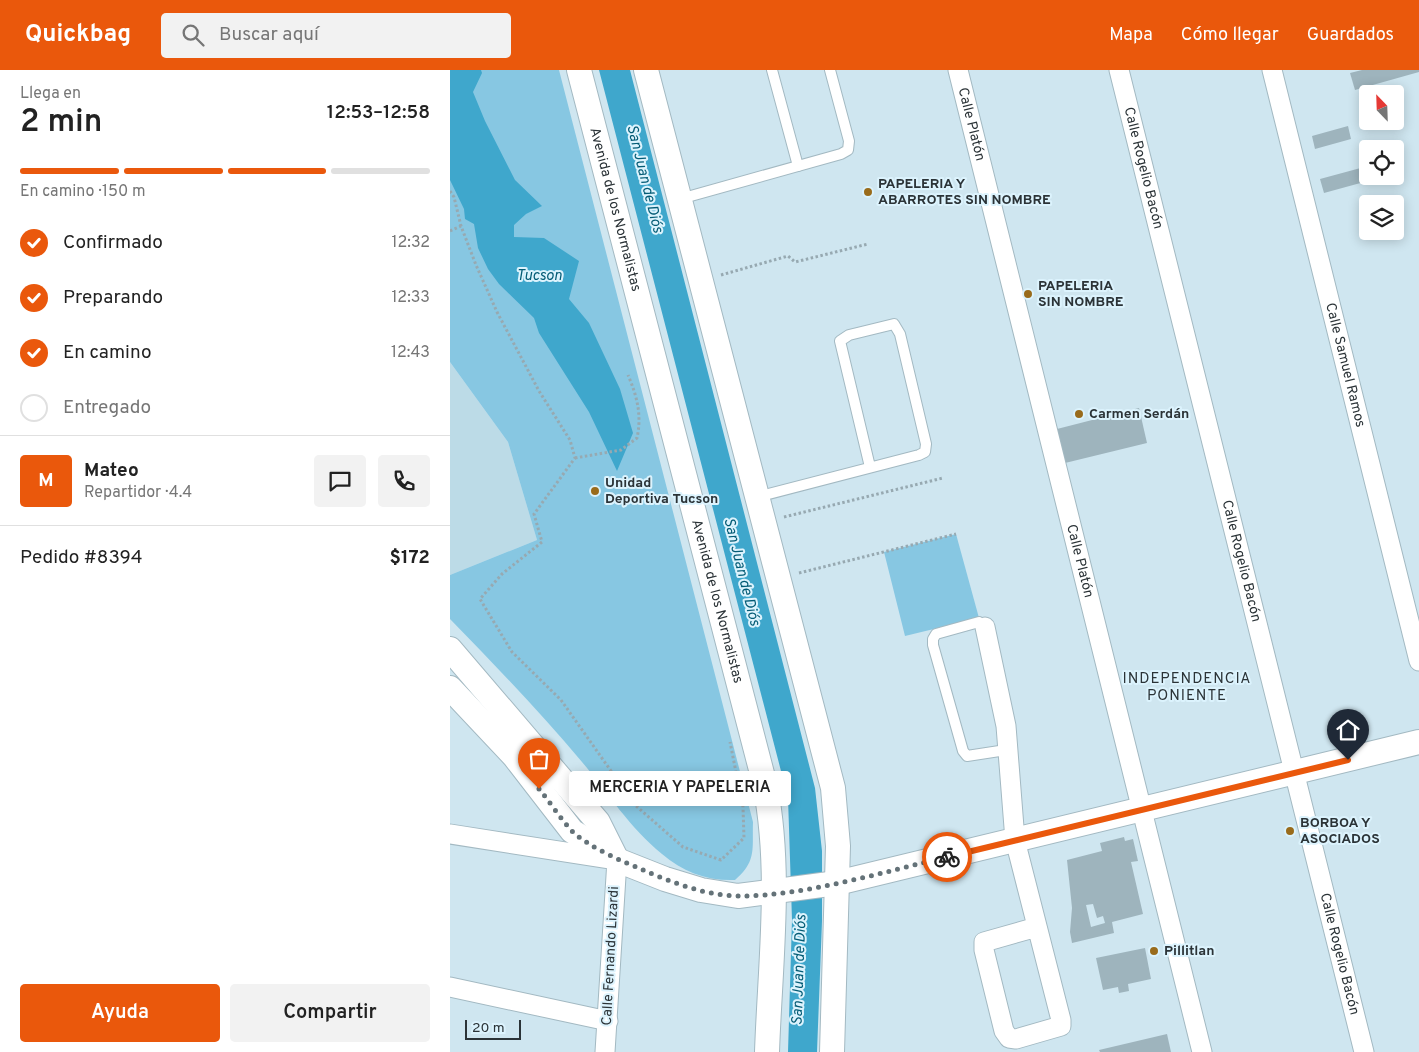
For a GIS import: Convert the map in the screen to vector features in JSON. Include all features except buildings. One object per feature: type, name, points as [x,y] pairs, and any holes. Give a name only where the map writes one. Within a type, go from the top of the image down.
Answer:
[{"type":"street","name":"Avenida de los Normalistas","points":[[579,70],[765,785],[771,816],[778,892],[767,1052]]},
{"type":"street","points":[[646,70],[833,788],[838,846],[833,884],[832,1052]]},
{"type":"street","name":"Calle Platón","points":[[958,70],[1202,1052]]},
{"type":"street","name":"Calle Rogelio Bacón","points":[[1119,70],[1364,1052]]},
{"type":"street","name":"Calle Samuel Ramos","points":[[1272,70],[1419,661]]},
{"type":"street","points":[[986,627],[1006,726],[1006,750],[1015,840],[1037,927],[1061,1026],[1016,1039],[1009,1038],[1004,1031],[984,950],[984,942],[1037,927]]},
{"type":"street","points":[[450,649],[598,822],[617,860]]},
{"type":"street","points":[[450,688],[514,756],[572,831],[617,860],[665,879],[701,890],[738,896],[833,884],[1419,742]]},
{"type":"street","points":[[450,834],[617,860]]},
{"type":"street","name":"Calle Fernando Lizardi","points":[[605,1052],[617,860]]},
{"type":"street","points":[[450,987],[608,1021]]},
{"type":"lane","points":[[772,70],[798,166]]},
{"type":"lane","points":[[680,199],[841,154],[848,150],[849,141],[830,70]]},
{"type":"lane","points":[[757,497],[870,467],[925,452],[926,444],[900,334],[894,324],[849,335],[840,341],[870,467]]},
{"type":"lane","points":[[986,627],[979,622],[936,634],[932,639],[963,751],[967,756],[974,756],[1006,750]]},
{"type":"path","points":[[450,191],[454,197],[461,226],[497,312],[539,391],[570,440],[575,458]]},
{"type":"path","points":[[450,231],[461,226]]},
{"type":"path","points":[[701,281],[788,256],[795,262],[868,244]]},
{"type":"path","points":[[628,375],[641,419],[637,438],[621,450],[575,458],[534,514],[542,542],[502,574],[480,599],[512,652],[561,700],[635,805],[683,848],[721,860],[744,838],[743,807],[730,740]]},
{"type":"path","points":[[764,521],[943,478]]},
{"type":"path","points":[[778,578],[956,534]]},
{"type":"shaded area","name":"Unidad Deportiva Tucson","points":[[450,70],[559,70],[753,822],[752,854],[747,867],[735,880],[715,879],[696,874],[678,866],[650,844],[629,822],[550,725],[450,619],[450,575],[537,540],[508,442],[450,362]]},
{"type":"shaded area","points":[[450,362],[508,442],[537,540],[450,575]]},
{"type":"shaded area","points":[[956,534],[979,618],[905,636],[884,552]]},
{"type":"water","name":"Tucson","points":[[450,70],[481,70],[482,73],[473,92],[485,121],[515,180],[542,206],[526,214],[514,225],[514,237],[544,238],[579,261],[569,299],[589,323],[620,389],[633,433],[617,471],[589,412],[539,333],[534,318],[499,284],[488,269],[478,248],[474,224],[465,219],[464,209],[450,180]]},
{"type":"water","name":"San Juan de Diós","points":[[599,70],[630,70],[815,788],[822,851],[822,921],[817,1052],[788,1052],[792,920],[788,798]]},
{"type":"way so far","points":[[539,789],[572,831],[617,860],[665,879],[701,890],[738,896],[773,893],[837,883],[947,857]]},
{"type":"place","name":"PAPELERIA Y ABARROTES SIN NOMBRE","points":[[868,192]]},
{"type":"place","name":"PAPELERIA SIN NOMBRE","points":[[1028,294]]},
{"type":"place","name":"Carmen Serdán","points":[[1079,414]]},
{"type":"place","name":"Unidad Deportiva Tucson","points":[[595,491]]},
{"type":"place","name":"MERCERIA Y PAPELERIA","points":[[539,789]]},
{"type":"place","name":"BORBOA Y ASOCIADOS","points":[[1290,831]]},
{"type":"place","name":"Pillitlan","points":[[1154,951]]},
{"type":"district","name":"INDEPENDENCIA PONIENTE","points":[[1187,688]]},
{"type":"route","points":[[947,857],[1348,760]]}]
